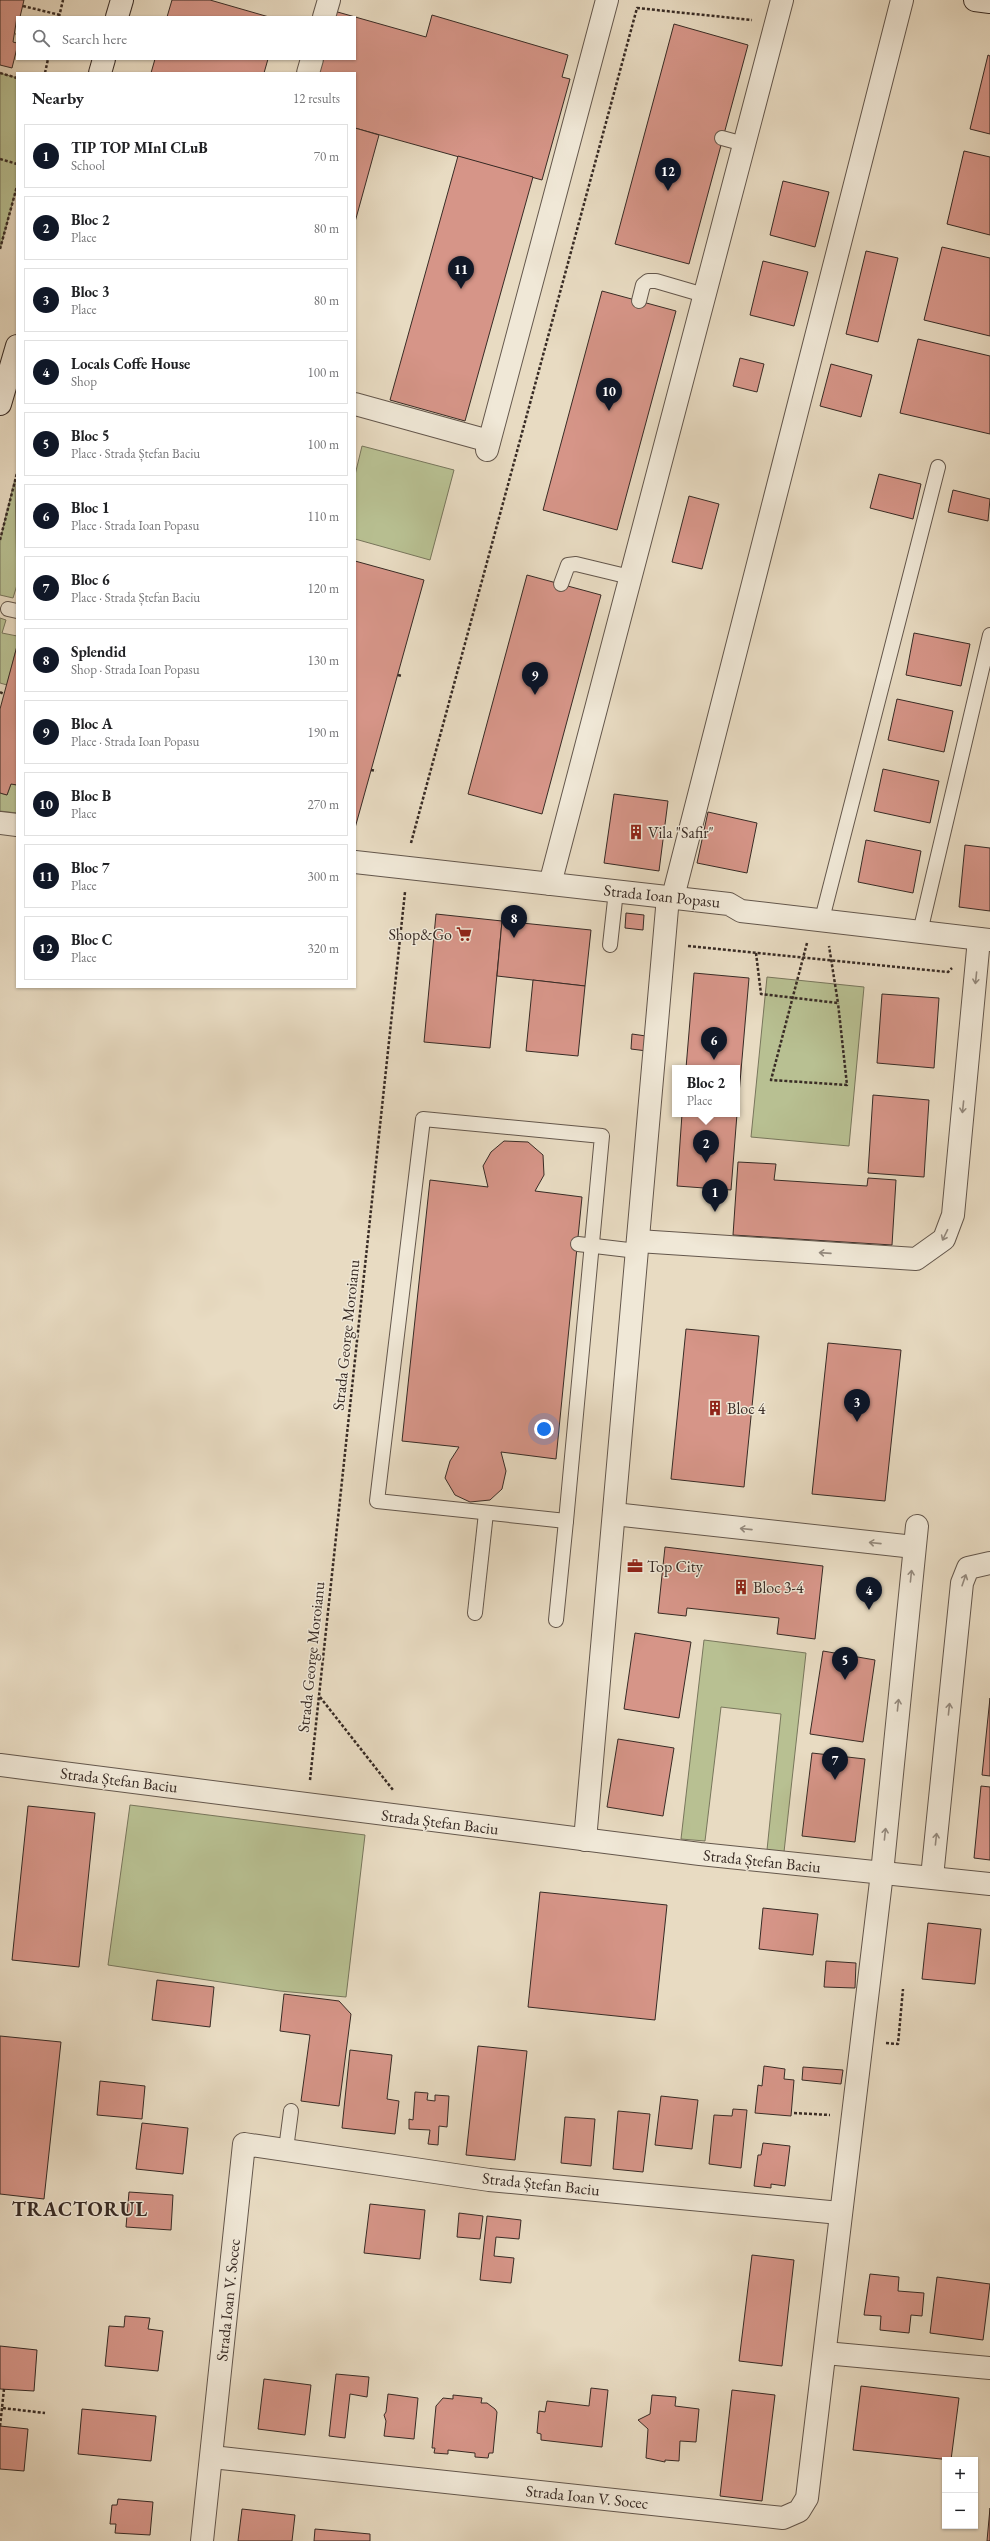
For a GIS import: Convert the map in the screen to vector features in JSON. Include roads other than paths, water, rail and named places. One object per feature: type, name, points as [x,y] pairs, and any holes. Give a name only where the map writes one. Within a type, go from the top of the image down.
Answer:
[{"type":"street","points":[[117,16],[122,0]]},
{"type":"street","points":[[324,16],[328,0]]},
{"type":"street","points":[[356,404],[488,445],[607,0]]},
{"type":"street","points":[[550,884],[782,0]]},
{"type":"street","points":[[585,1840],[664,945],[670,897],[902,0]]},
{"type":"street","points":[[975,0],[990,2]]},
{"type":"street","points":[[100,72],[104,60]]},
{"type":"street","points":[[308,72],[312,60]]},
{"type":"street","points":[[0,404],[5,370],[16,348]]},
{"type":"street","points":[[0,823],[16,825]]},
{"type":"street","name":"Strada Ioan Popasu","points":[[356,862],[729,904],[741,911],[985,939]]},
{"type":"street","points":[[638,1246],[916,1259],[944,1239],[953,1215],[985,939]]},
{"type":"street","points":[[614,1514],[915,1536],[882,1873],[840,2212],[825,2353],[990,2368]]},
{"type":"street","points":[[932,1877],[962,1583],[968,1568],[990,1563]]},
{"type":"street","name":"Strada Ștefan Baciu","points":[[0,1765],[585,1840],[990,1884]]},
{"type":"street","name":"Strada Ștefan Baciu","points":[[244,2144],[489,2180],[840,2212]]},
{"type":"street","name":"Strada Ioan V. Socec","points":[[202,2541],[244,2144]]},
{"type":"street","name":"Strada Ioan V. Socec","points":[[212,2457],[783,2518],[799,2511],[807,2498],[825,2353]]},
{"type":"lane","points":[[722,138],[744,144]]},
{"type":"lane","points":[[639,301],[643,285],[648,281],[656,281],[704,295]]},
{"type":"lane","points":[[820,920],[938,467]]},
{"type":"lane","points":[[561,584],[568,566],[576,564],[630,577]]},
{"type":"lane","points":[[920,932],[986,667],[990,635]]},
{"type":"lane","points":[[610,945],[616,891]]},
{"type":"lane","points":[[556,1620],[566,1521],[585,1244],[602,1136],[423,1119],[377,1501],[566,1521]]},
{"type":"lane","points":[[585,1244],[638,1246]]},
{"type":"lane","points":[[475,1613],[486,1513]]},
{"type":"lane","points":[[286,2149],[291,2111]]},
{"type":"place","name":"Bloc C","points":[[668,191]]},
{"type":"place","name":"Bloc 7","points":[[461,289]]},
{"type":"place","name":"Bloc B","points":[[609,411]]},
{"type":"place","name":"Bloc A","points":[[535,695]]},
{"type":"place","name":"Vila \"Safir\"","points":[[636,832]]},
{"type":"place","name":"Shop&Go","points":[[464,934]]},
{"type":"place","name":"Splendid","points":[[514,938]]},
{"type":"place","name":"Bloc 1","points":[[714,1060]]},
{"type":"place","name":"Bloc 2","points":[[706,1163]]},
{"type":"place","name":"TIP TOP MInI CLuB","points":[[715,1212]]},
{"type":"place","name":"Bloc 4","points":[[715,1408]]},
{"type":"place","name":"Bloc 3","points":[[857,1422]]},
{"type":"place","name":"Top City","points":[[635,1566]]},
{"type":"place","name":"Bloc 3-4","points":[[741,1587]]},
{"type":"place","name":"Locals Coffe House","points":[[869,1610]]},
{"type":"place","name":"Bloc 5","points":[[845,1680]]},
{"type":"place","name":"Bloc 6","points":[[835,1780]]},
{"type":"district","name":"TRACTORUL","points":[[80,2209]]}]
